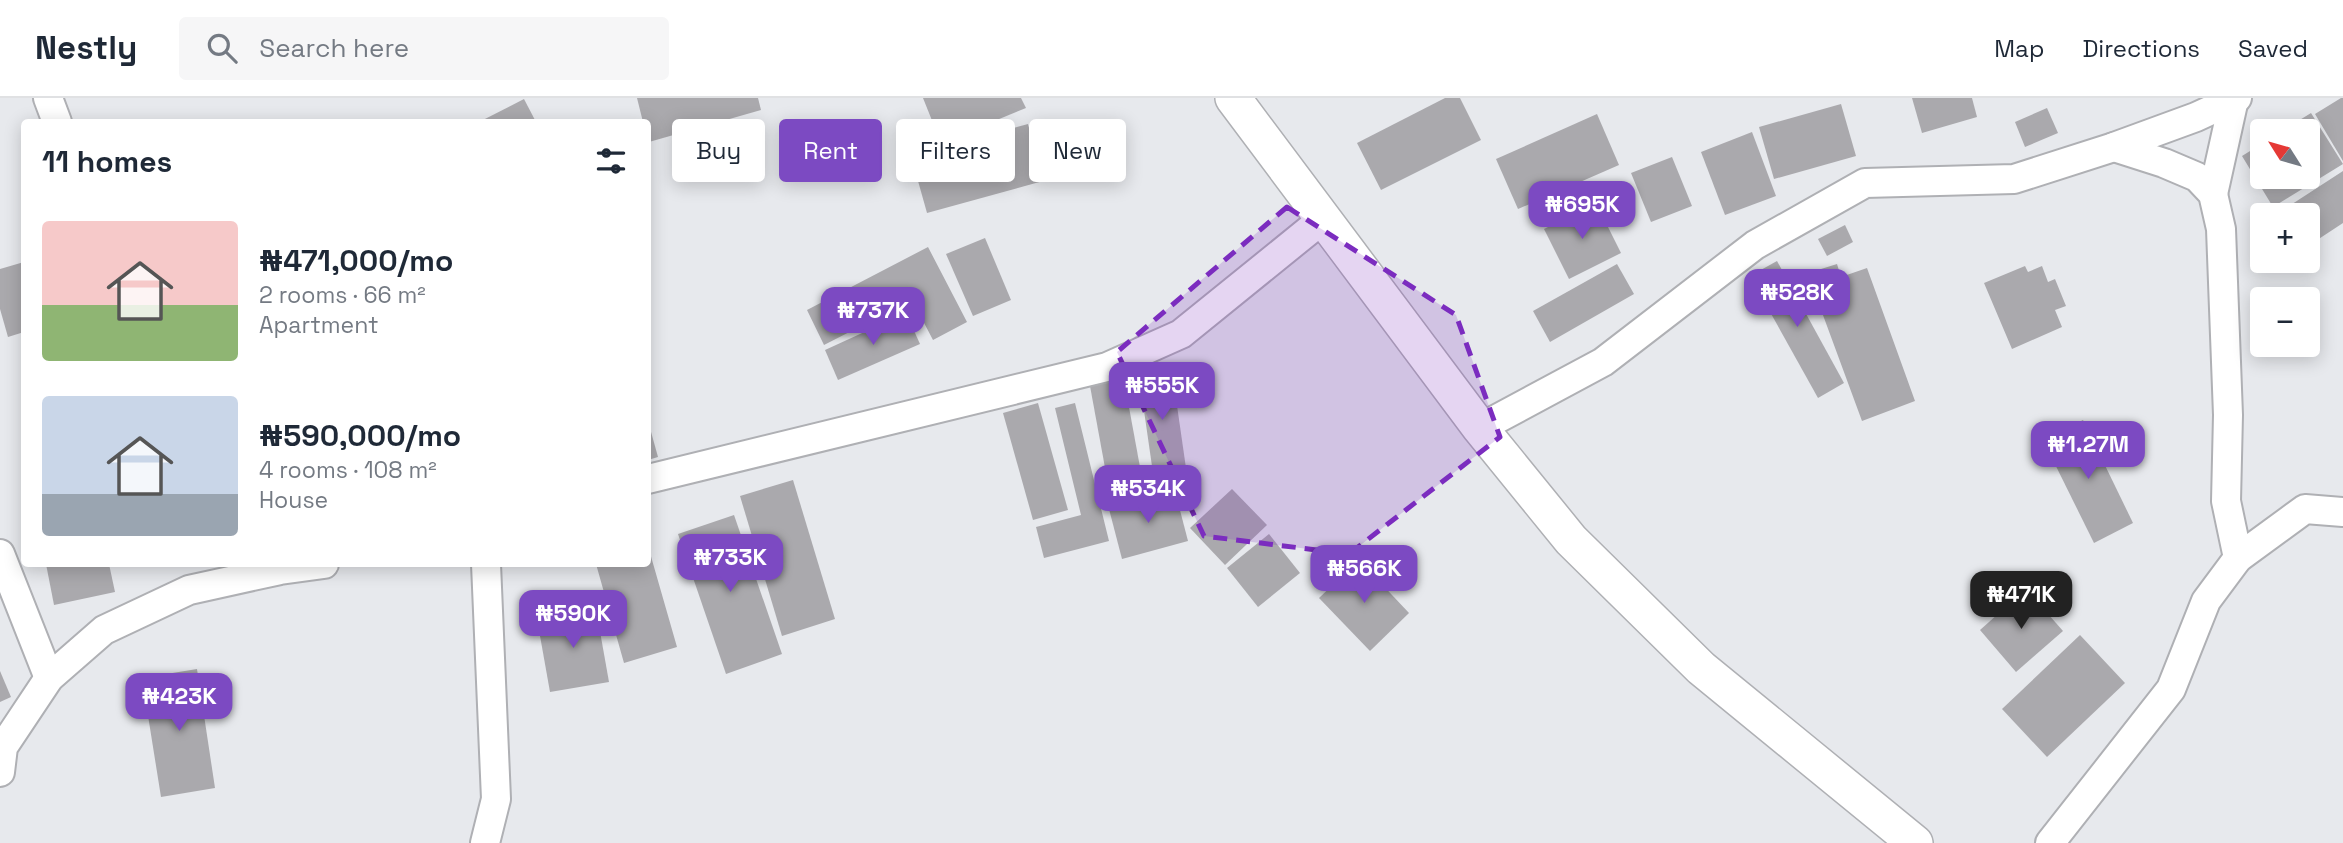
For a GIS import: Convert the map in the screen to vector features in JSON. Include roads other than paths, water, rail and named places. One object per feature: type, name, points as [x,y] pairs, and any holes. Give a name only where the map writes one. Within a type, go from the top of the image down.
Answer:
[{"type":"street","points":[[48,98],[56,119]]},
{"type":"street","points":[[1233,98],[1480,428],[1571,540],[1701,668],[1915,843]]},
{"type":"street","points":[[1480,428],[1603,362],[1755,245],[1865,183],[2014,179],[2114,147],[2196,117],[2236,99]]},
{"type":"street","points":[[2236,99],[2213,194],[2221,229],[2228,415],[2226,501],[2238,558]]},
{"type":"street","points":[[2114,147],[2197,177],[2213,194]]},
{"type":"street","points":[[651,478],[798,440],[1107,367],[1181,334],[1323,219]]},
{"type":"street","points":[[2050,843],[2171,689],[2206,601],[2238,558],[2305,509],[2343,512]]},
{"type":"street","points":[[0,554],[49,678]]},
{"type":"street","points":[[0,772],[3,747],[49,678],[104,630],[189,590],[281,567]]},
{"type":"street","points":[[485,843],[496,799],[486,567]]}]
